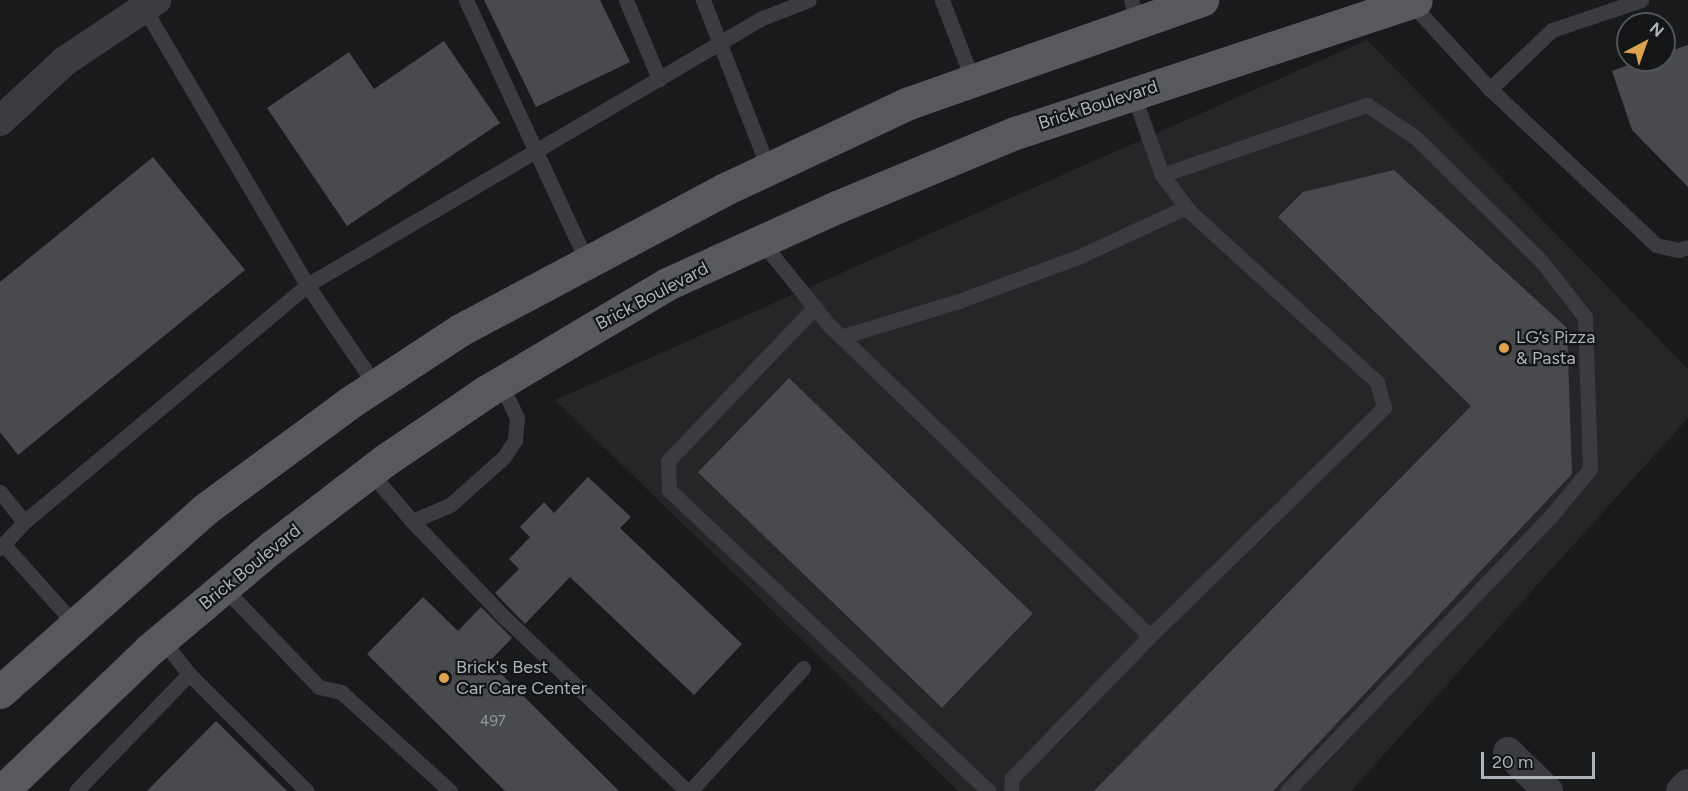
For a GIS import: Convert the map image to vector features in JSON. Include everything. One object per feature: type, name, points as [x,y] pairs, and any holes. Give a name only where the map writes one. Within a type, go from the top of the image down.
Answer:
[{"type":"main road","points":[[0,692],[74,623],[204,510],[376,386],[460,330],[768,168],[909,103],[973,81],[1134,11],[1196,1]]},
{"type":"main road","name":"Brick Boulevard","points":[[2,791],[162,639],[370,472],[501,383],[667,284],[1015,133],[1413,1]]},
{"type":"street","points":[[0,122],[65,62],[150,4]]},
{"type":"street","points":[[1508,752],[1548,791]]},
{"type":"street","points":[[1681,791],[1688,784]]},
{"type":"lane","points":[[466,0],[587,262]]},
{"type":"lane","points":[[626,0],[659,79]]},
{"type":"lane","points":[[703,0],[768,168]]},
{"type":"lane","points":[[74,623],[2,546],[24,522],[307,285],[762,18],[809,0]]},
{"type":"lane","points":[[942,0],[973,81]]},
{"type":"lane","points":[[1490,89],[1552,30],[1641,0]]},
{"type":"lane","points":[[1413,1],[1490,89],[1656,245],[1678,250],[1688,247]]},
{"type":"lane","points":[[150,4],[307,285],[376,386]]},
{"type":"lane","points":[[1011,791],[1012,778],[1150,636],[1384,408],[1377,382],[1186,207],[1162,175],[1133,94]]},
{"type":"lane","points":[[1162,175],[1367,105],[1415,137],[1542,262],[1586,317],[1590,469],[1550,517],[1287,791]]},
{"type":"lane","points":[[841,337],[959,301],[1078,257],[1186,207]]},
{"type":"lane","points":[[760,242],[841,337],[1150,636]]},
{"type":"lane","points":[[815,307],[669,461],[669,490],[988,791]]},
{"type":"lane","points":[[412,521],[450,505],[504,457],[515,440],[517,418],[501,383]]},
{"type":"lane","points":[[370,472],[412,521],[502,615],[689,791],[803,668]]},
{"type":"lane","points":[[0,492],[24,522]]},
{"type":"lane","points":[[224,588],[319,687],[341,692],[450,791]]},
{"type":"lane","points":[[162,639],[189,674],[307,791]]},
{"type":"lane","points":[[76,791],[189,674]]},
{"type":"shaded area","points":[[1367,40],[1688,369],[1688,418],[1351,791],[958,791],[555,400]]},
{"type":"building","points":[[484,0],[600,0],[630,62],[536,107]]},
{"type":"building","points":[[444,41],[500,123],[347,226],[267,108],[349,52],[374,89]]},
{"type":"building","points":[[1688,45],[1688,187],[1632,130],[1612,71],[1676,72],[1676,49]]},
{"type":"building","points":[[153,157],[245,270],[18,455],[0,432],[0,282]]},
{"type":"building","points":[[1394,170],[1567,328],[1572,474],[1273,791],[1094,791],[1471,406],[1278,217],[1303,192]]},
{"type":"building","points":[[789,378],[1033,613],[942,708],[698,472]]},
{"type":"building","points":[[588,477],[631,517],[620,528],[742,644],[694,695],[570,577],[525,624],[495,593],[519,569],[509,559],[530,537],[520,527],[544,502],[554,513]]},
{"type":"building","points":[[423,597],[458,631],[481,607],[512,638],[489,662],[619,791],[505,791],[367,654]]},
{"type":"building","points":[[216,721],[287,791],[147,791]]},
{"type":"place","name":"LG’s Pizza & Pasta","points":[[1504,348]]},
{"type":"place","name":"Brick's Best Car Care Center","points":[[444,678]]}]
